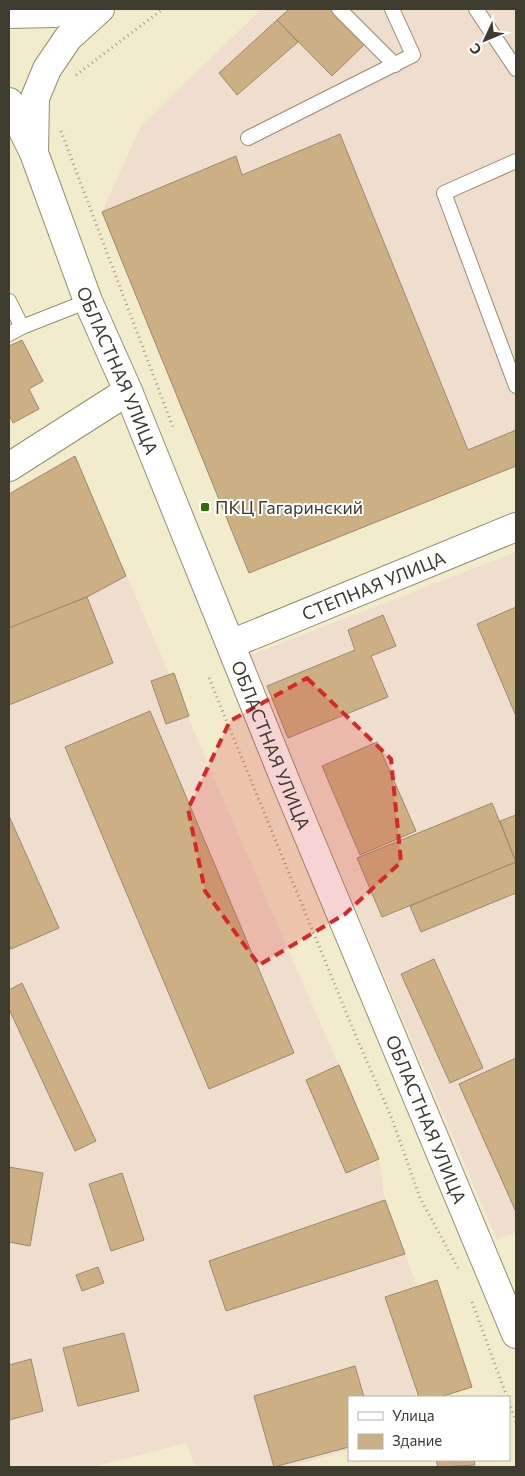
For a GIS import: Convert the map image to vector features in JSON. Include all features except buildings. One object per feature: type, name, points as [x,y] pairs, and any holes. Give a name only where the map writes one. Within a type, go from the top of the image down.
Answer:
[{"type":"main road","points":[[9,14],[54,13],[71,9]]},
{"type":"main road","points":[[34,153],[35,98],[47,69],[68,38],[100,9]]},
{"type":"main road","name":"ОБЛАСТНАЯ УЛИЦА","points":[[9,102],[34,153],[88,301],[128,391],[247,687],[516,1334]]},
{"type":"main road","points":[[9,467],[128,391]]},
{"type":"main road","name":"СТЕПНАЯ УЛИЦА","points":[[231,644],[516,527]]},
{"type":"lane","points":[[339,9],[394,65]]},
{"type":"lane","points":[[248,138],[413,55],[392,9]]},
{"type":"lane","points":[[476,9],[516,69]]},
{"type":"lane","points":[[516,161],[444,193],[516,386]]},
{"type":"lane","points":[[9,301],[22,326]]},
{"type":"lane","points":[[9,334],[22,326],[88,301]]},
{"type":"path","points":[[73,77],[163,9]]},
{"type":"path","points":[[60,130],[90,202],[175,433]]},
{"type":"path","points":[[209,678],[351,1025],[392,1119],[420,1198],[463,1276]]},
{"type":"path","points":[[217,698],[247,687]]},
{"type":"path","points":[[469,1294],[507,1396]]},
{"type":"path","points":[[510,1405],[516,1422]]},
{"type":"highlighted area","points":[[307,678],[391,759],[401,862],[345,914],[259,965],[205,891],[188,809],[230,721]]},
{"type":"shaded area","name":"ПКЦ Гагаринский","points":[[261,9],[516,9],[516,466],[249,573],[102,212],[141,126]]},
{"type":"shaded area","points":[[75,456],[379,1159],[385,1200],[417,1286],[437,1280],[472,1387],[443,1396],[348,1396],[348,1450],[290,1467],[196,1467],[186,1443],[93,1467],[9,1467],[9,494]]},
{"type":"shaded area","points":[[516,552],[516,1232],[497,1240],[248,656]]},
{"type":"place","name":"ПКЦ Гагаринский","points":[[205,507]]}]
